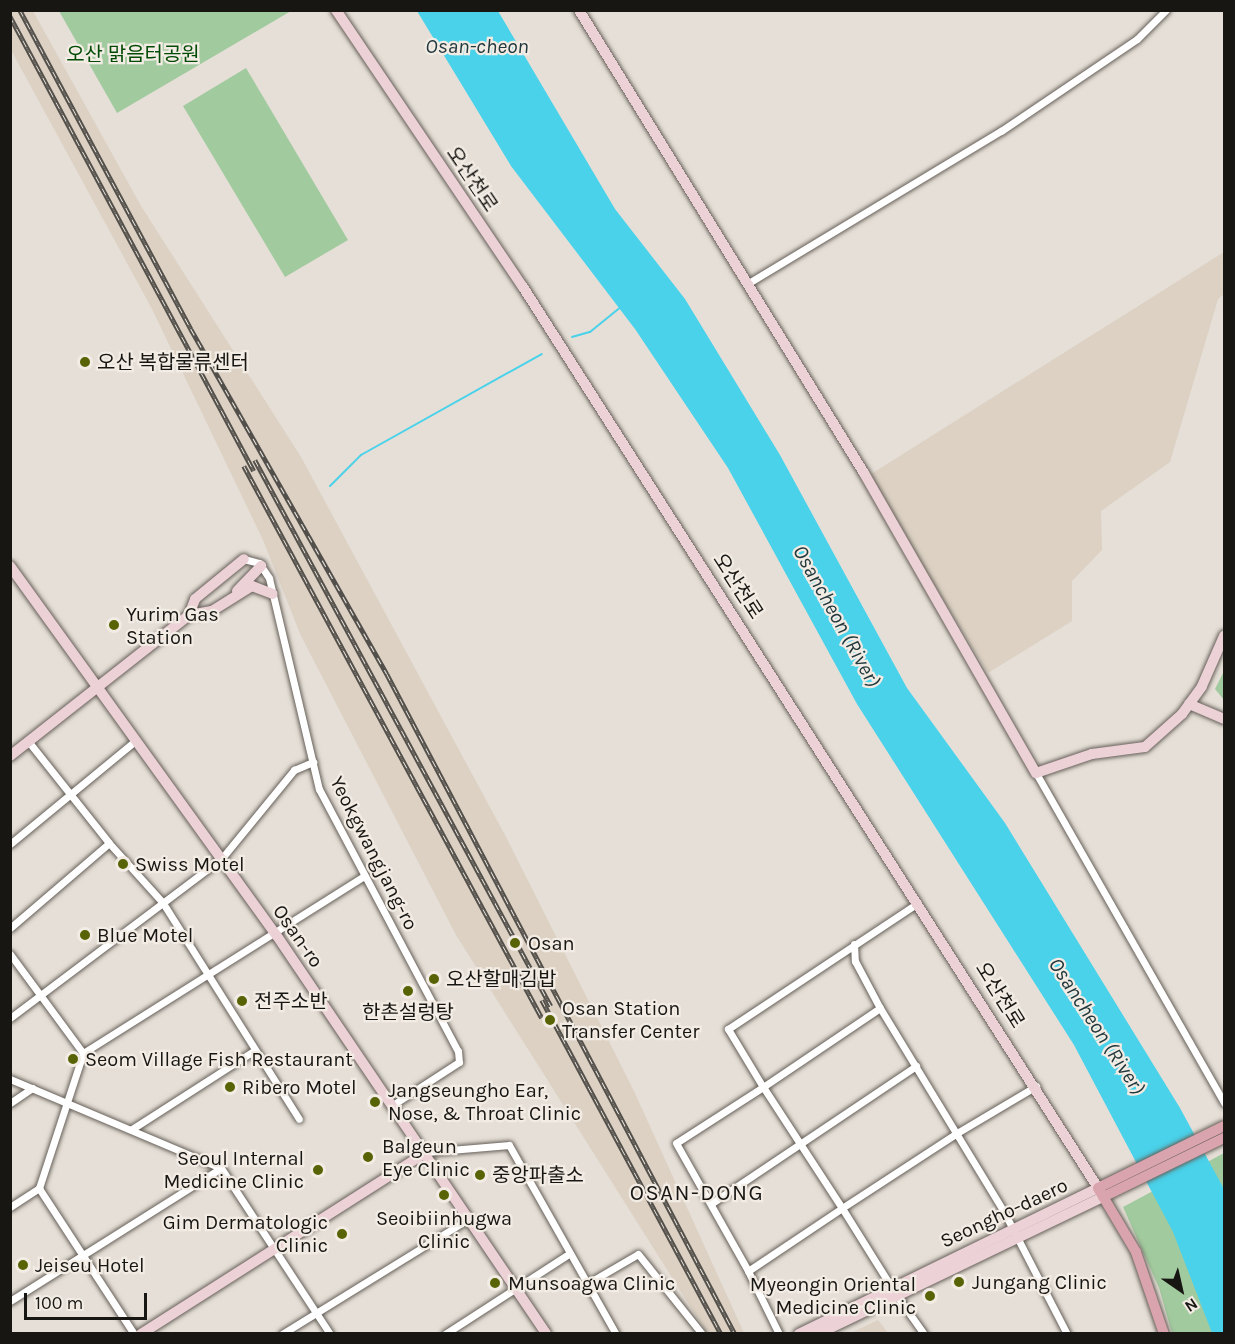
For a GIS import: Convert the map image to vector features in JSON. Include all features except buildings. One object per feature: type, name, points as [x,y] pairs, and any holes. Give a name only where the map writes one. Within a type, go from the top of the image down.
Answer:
[{"type":"main road","name":"Seongho-daero","points":[[1105,1190],[1224,1126]]},
{"type":"main road","name":"Seongho-daero","points":[[1105,1190],[1224,1138]]},
{"type":"main road","name":"오산천로","points":[[1105,1190],[1136,1252],[1164,1334]]},
{"type":"street","name":"오산천로","points":[[336,10],[523,286],[1105,1190]]},
{"type":"street","points":[[579,10],[864,473],[1224,1103]]},
{"type":"street","points":[[747,284],[1001,131],[1137,39],[1163,13]]},
{"type":"street","points":[[10,756],[189,615],[212,610],[237,592],[261,566],[244,558],[195,598],[189,615]]},
{"type":"street","name":"Osan-ro","points":[[10,566],[277,936],[427,1152],[546,1334]]},
{"type":"street","name":"Yeokgwangjang-ro","points":[[261,566],[273,594],[319,789],[363,877],[443,1022],[459,1062],[394,1104]]},
{"type":"street","points":[[237,592],[252,586],[273,594]]},
{"type":"street","points":[[1036,773],[1092,754],[1145,747],[1189,704],[1224,636]]},
{"type":"street","points":[[1189,704],[1224,719]]},
{"type":"street","points":[[28,741],[109,843],[163,903],[299,1119]]},
{"type":"street","points":[[10,844],[135,741]]},
{"type":"street","points":[[10,1018],[222,858],[294,770],[313,762]]},
{"type":"street","points":[[10,928],[109,843]]},
{"type":"street","points":[[10,1207],[39,1188],[83,1053],[277,936],[363,877]]},
{"type":"street","points":[[920,901],[728,1029],[894,1292],[924,1334]]},
{"type":"street","points":[[854,944],[855,961],[880,1008],[1015,1231],[1067,1334]]},
{"type":"street","points":[[10,954],[43,993],[83,1053]]},
{"type":"street","points":[[779,1334],[712,1203],[676,1143],[880,1008]]},
{"type":"street","points":[[132,1130],[255,1050]]},
{"type":"street","points":[[712,1203],[916,1066]]},
{"type":"street","points":[[10,1079],[221,1168],[330,1334]]},
{"type":"street","points":[[748,1271],[957,1133],[1036,1086]]},
{"type":"street","points":[[10,1103],[32,1088]]},
{"type":"street","points":[[141,1334],[274,1247],[427,1152],[509,1145],[567,1255],[616,1334]]},
{"type":"street","points":[[10,1301],[221,1168]]},
{"type":"street","points":[[39,1188],[134,1334]]},
{"type":"street","name":"Seongho-daero","points":[[818,1334],[894,1292],[1015,1231],[1105,1190]]},
{"type":"street","points":[[282,1334],[470,1218]]},
{"type":"street","points":[[585,1285],[638,1254],[702,1334]]},
{"type":"street","points":[[445,1334],[567,1255]]},
{"type":"street","name":"Seongho-daero","points":[[799,1334],[894,1292]]},
{"type":"shaded area","points":[[11,10],[33,11],[141,206],[301,457],[506,837],[633,1089],[744,1333],[707,1333],[456,935],[301,636],[263,540],[152,309],[11,50]]},
{"type":"shaded area","points":[[1224,252],[1224,294],[1218,299],[1170,462],[1101,511],[1102,550],[1072,581],[1072,621],[988,673],[868,476]]},
{"type":"shaded area","points":[[878,1320],[888,1333],[851,1333]]},
{"type":"green space","name":"오산 맑음터공원","points":[[59,11],[291,11],[117,113]]},
{"type":"green space","points":[[246,68],[348,240],[285,277],[183,106]]},
{"type":"green space","points":[[1224,671],[1224,700],[1215,689]]},
{"type":"green space","points":[[1224,1153],[1224,1333],[1172,1333],[1159,1288],[1123,1207]]},
{"type":"water","name":"Osan-cheon","points":[[417,11],[498,11],[615,209],[685,299],[780,455],[907,688],[1005,823],[1180,1108],[1224,1189],[1224,1333],[1212,1333],[1173,1232],[1074,1045],[857,704],[728,468],[635,329],[511,166]]},
{"type":"waterway","points":[[572,337],[590,332],[620,308]]},
{"type":"waterway","points":[[330,486],[361,455],[542,354]]},
{"type":"railway","points":[[20,10],[191,329],[387,674],[735,1334]]},
{"type":"railway","points":[[10,16],[254,471]]},
{"type":"railway","points":[[255,460],[551,1006]]},
{"type":"railway","points":[[244,466],[542,1018]]},
{"type":"railway","points":[[542,1000],[721,1334]]},
{"type":"place","name":"오산 복합물류센터","points":[[85,362]]},
{"type":"place","name":"Yurim Gas Station","points":[[114,625]]},
{"type":"place","name":"Swiss Motel","points":[[123,864]]},
{"type":"place","name":"Blue Motel","points":[[85,935]]},
{"type":"place","name":"Osan","points":[[515,943]]},
{"type":"place","name":"오산할매김밥","points":[[434,979]]},
{"type":"place","name":"한촌설렁탕","points":[[408,991]]},
{"type":"place","name":"전주소반","points":[[242,1001]]},
{"type":"place","name":"Osan Station Transfer Center","points":[[550,1020]]},
{"type":"place","name":"Seom Village Fish Restaurant","points":[[73,1059]]},
{"type":"place","name":"Ribero Motel","points":[[230,1087]]},
{"type":"place","name":"Jangseungho Ear, Nose, & Throat Clinic","points":[[375,1102]]},
{"type":"place","name":"Balgeun Eye Clinic","points":[[368,1157]]},
{"type":"place","name":"Seoul Internal Medicine Clinic","points":[[318,1170]]},
{"type":"place","name":"중앙파출소","points":[[480,1175]]},
{"type":"place","name":"Seoibiinhugwa Clinic","points":[[444,1195]]},
{"type":"place","name":"Gim Dermatologic Clinic","points":[[342,1234]]},
{"type":"place","name":"Jeiseu Hotel","points":[[23,1265]]},
{"type":"place","name":"Jungang Clinic","points":[[959,1282]]},
{"type":"place","name":"Munsoagwa Clinic","points":[[495,1283]]},
{"type":"place","name":"Myeongin Oriental Medicine Clinic","points":[[930,1296]]},
{"type":"district","name":"OSAN-DONG","points":[[697,1194]]},
{"type":"water label","name":"Osancheon (River)","points":[[837,616]]},
{"type":"water label","name":"Osancheon (River)","points":[[1097,1026]]}]
